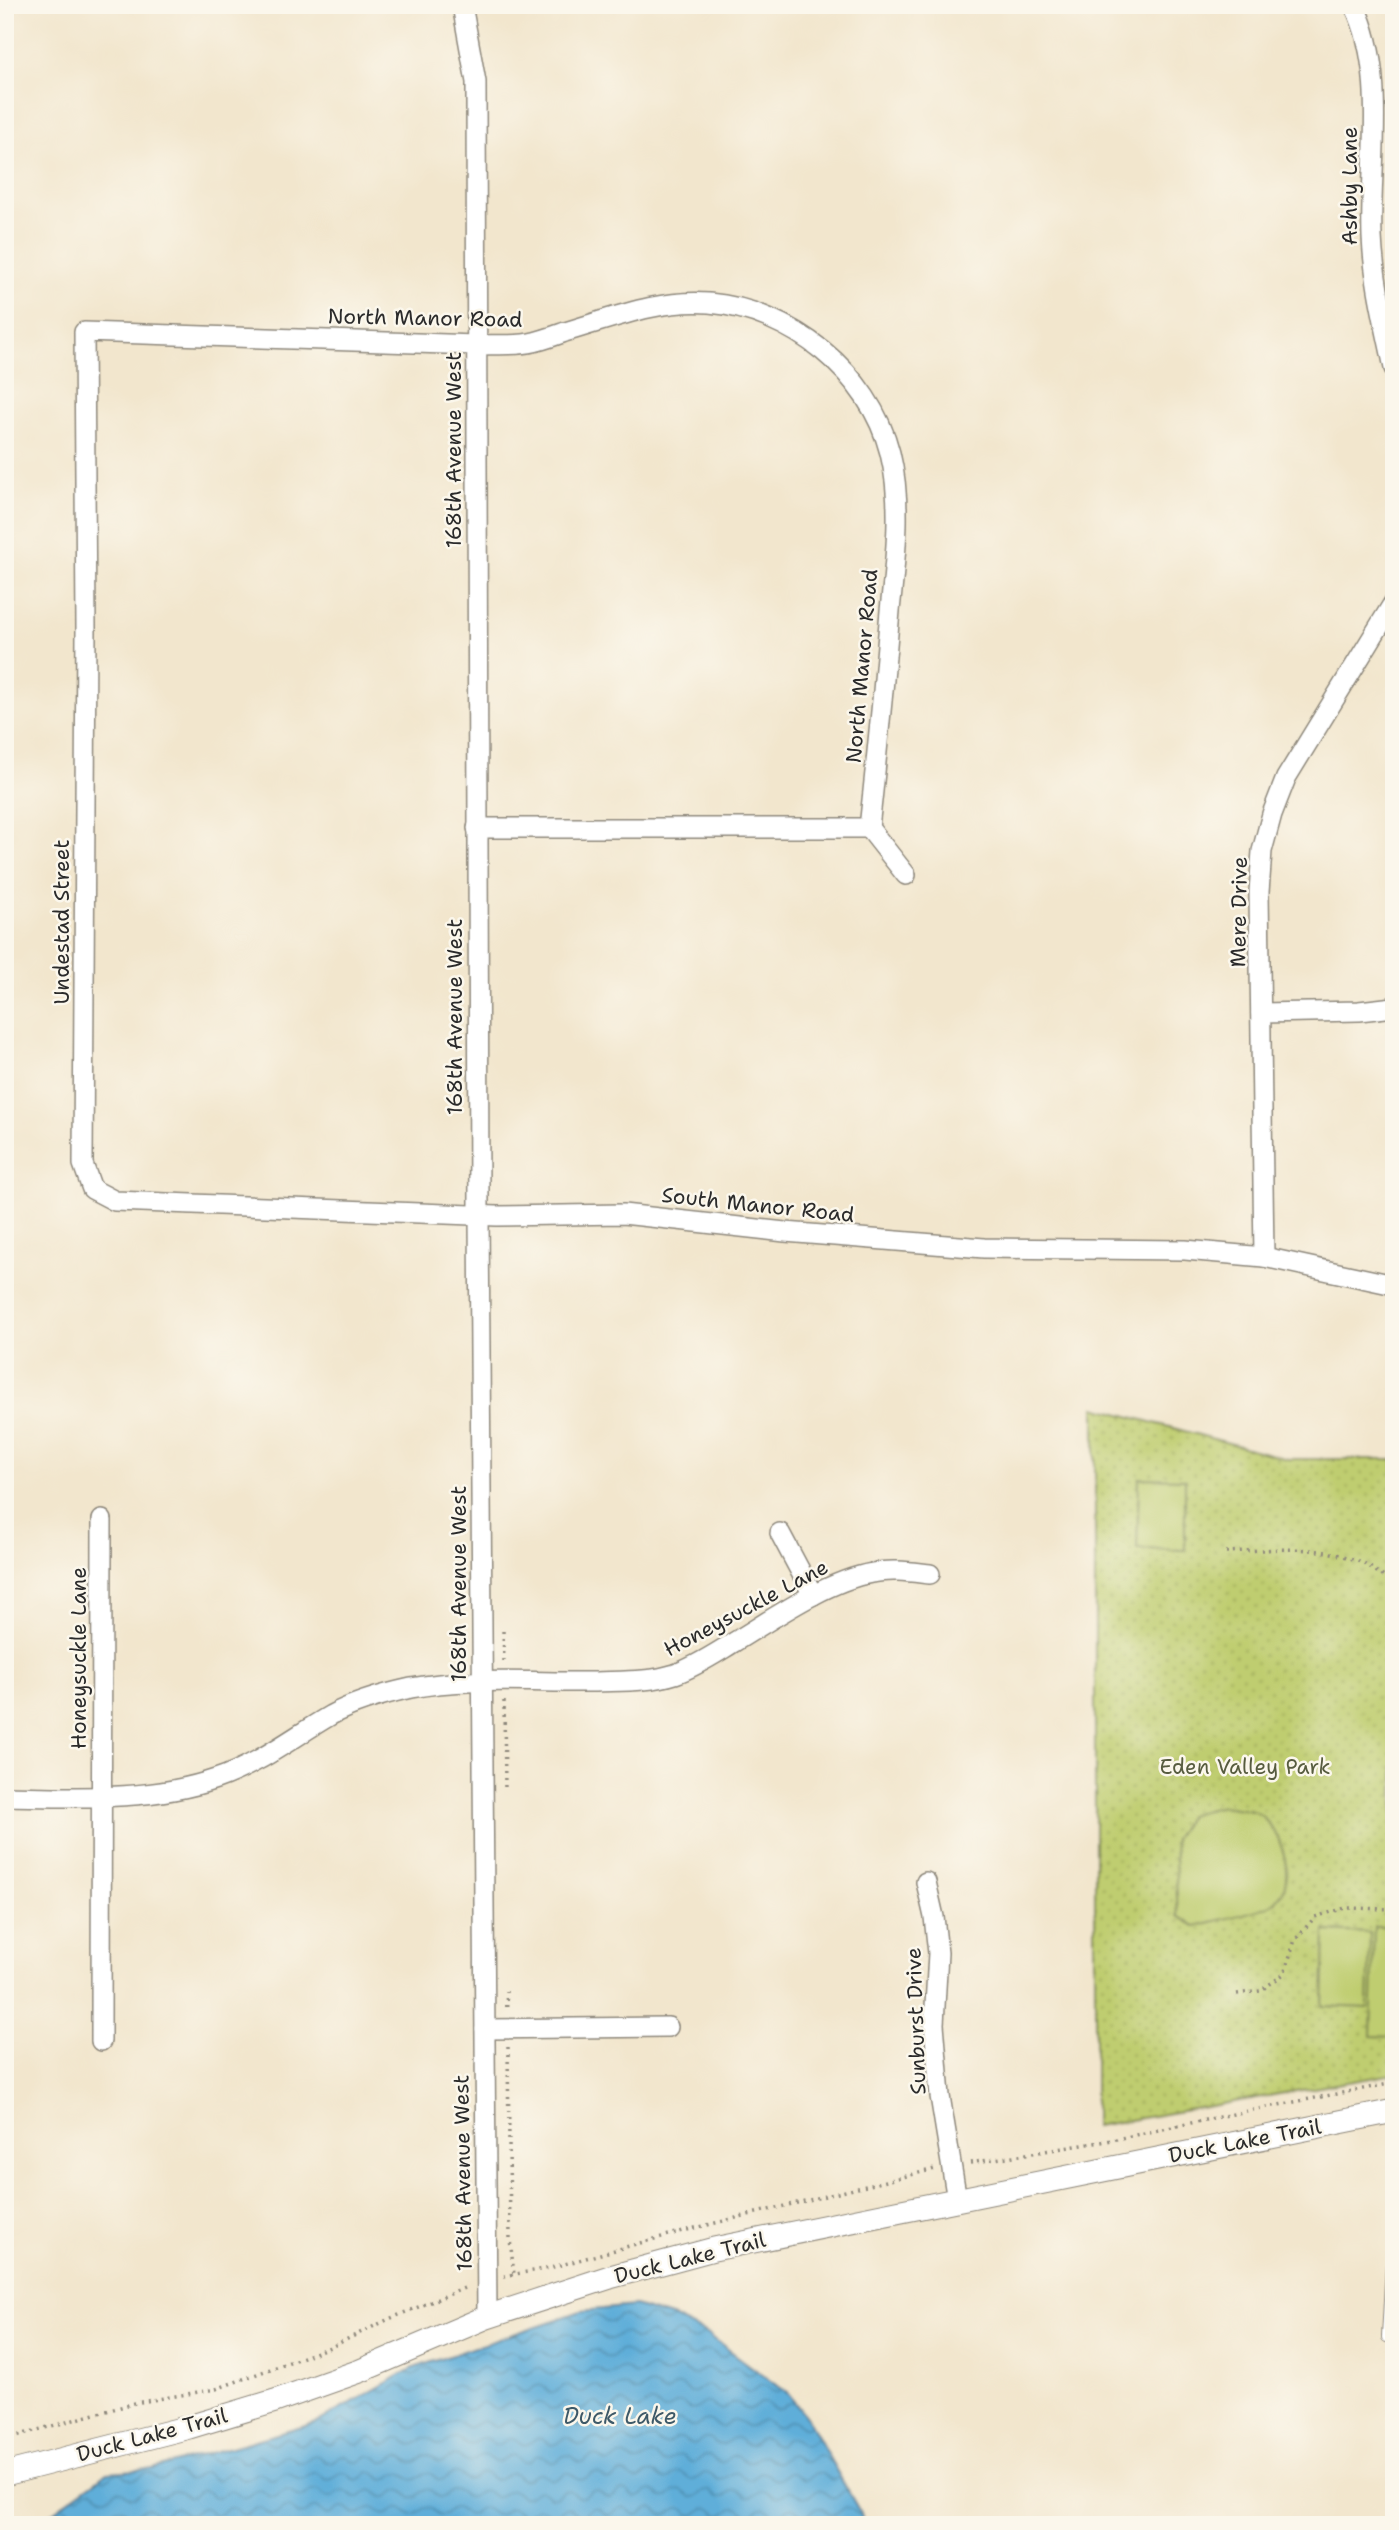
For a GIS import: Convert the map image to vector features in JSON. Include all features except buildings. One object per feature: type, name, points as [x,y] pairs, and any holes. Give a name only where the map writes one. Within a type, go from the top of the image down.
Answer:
[{"type":"street","name":"168th Avenue West","points":[[462,5],[475,82],[487,2317]]},
{"type":"street","name":"Ashby Lane","points":[[1354,5],[1370,51],[1374,91],[1372,240],[1375,285],[1394,368]]},
{"type":"street","name":"North Manor Road","points":[[86,628],[84,332],[477,345],[530,343],[629,312],[669,303],[710,303],[749,311],[789,326],[822,350],[851,379],[878,422],[890,451],[897,491],[896,546],[869,828]]},
{"type":"street","name":"Mere Drive","points":[[1264,1257],[1259,892],[1262,851],[1286,778],[1394,601]]},
{"type":"street","name":"Undestad Street","points":[[86,628],[83,1164],[92,1189],[115,1201]]},
{"type":"street","points":[[477,828],[869,828],[906,876]]},
{"type":"street","points":[[1261,1013],[1359,1011],[1394,1007]]},
{"type":"street","name":"South Manor Road","points":[[115,1201],[479,1215],[623,1214],[785,1232],[984,1248],[1185,1250],[1264,1257],[1394,1285]]},
{"type":"street","name":"Honeysuckle Lane","points":[[100,2041],[102,1520]]},
{"type":"street","points":[[780,1533],[813,1595]]},
{"type":"street","name":"Honeysuckle Lane","points":[[5,1796],[101,1795],[172,1790],[216,1779],[259,1760],[333,1714],[373,1698],[413,1688],[483,1683],[643,1680],[675,1674],[705,1660],[813,1595],[871,1573],[900,1570],[930,1574]]},
{"type":"street","name":"Sunburst Drive","points":[[926,1882],[938,1953],[934,2024],[940,2096],[957,2200]]},
{"type":"street","points":[[485,2029],[668,2027]]},
{"type":"street","name":"Duck Lake Trail","points":[[5,2474],[189,2427],[275,2401],[360,2371],[487,2317],[610,2277],[714,2249],[1394,2111]]},
{"type":"lane","points":[[1390,2337],[1394,2208]]},
{"type":"path","points":[[1226,1552],[1276,1549],[1319,1551],[1361,1563],[1394,1584]]},
{"type":"path","points":[[1237,1994],[1260,1991],[1284,1974],[1295,1940],[1315,1917],[1345,1908],[1394,1909]]},
{"type":"green space","name":"Eden Valley Park","points":[[1095,1407],[1288,1459],[1394,1459],[1394,2074],[1095,2126]]},
{"type":"green space","points":[[1139,1478],[1185,1479],[1185,1550],[1137,1549]]},
{"type":"green space","points":[[1222,1806],[1255,1812],[1267,1822],[1281,1844],[1285,1858],[1285,1884],[1280,1895],[1266,1907],[1195,1926],[1178,1916],[1174,1839],[1190,1814]]},
{"type":"green space","points":[[1374,1927],[1394,1927],[1394,2037],[1371,2036]]},
{"type":"green space","points":[[1325,1931],[1370,1933],[1368,2008],[1323,2006]]},
{"type":"water","name":"Duck Lake","points":[[635,2306],[674,2318],[709,2335],[788,2394],[806,2417],[861,2514],[864,2525],[39,2525],[42,2520],[108,2472],[153,2469],[316,2423],[411,2369],[581,2311]]}]
